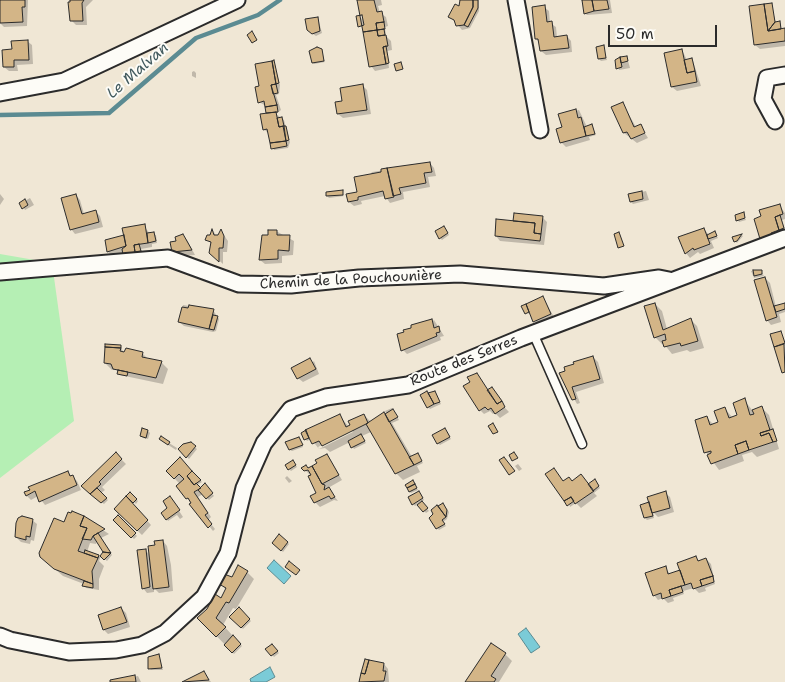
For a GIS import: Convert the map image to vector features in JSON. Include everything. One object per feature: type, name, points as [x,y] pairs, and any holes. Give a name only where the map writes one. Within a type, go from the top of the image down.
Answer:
[{"type":"street","points":[[0,93],[64,81],[237,0]]},
{"type":"street","points":[[516,0],[540,130]]},
{"type":"street","points":[[775,121],[763,98],[767,78],[785,74]]},
{"type":"street","name":"Route des Serres","points":[[0,636],[10,640],[69,652],[116,650],[142,645],[165,633],[204,597],[228,553],[244,488],[264,443],[291,410],[326,397],[408,385],[533,333],[785,238]]},
{"type":"street","name":"Chemin de la Pouchounière","points":[[0,272],[168,258],[239,284],[291,285],[359,278],[460,274],[604,286],[659,278],[676,280]]},
{"type":"lane","points":[[533,333],[582,444]]},
{"type":"green space","points":[[0,254],[52,263],[74,421],[0,478]]},
{"type":"water","points":[[274,560],[291,576],[284,584],[267,568]]},
{"type":"water","points":[[526,628],[540,647],[531,653],[518,634]]},
{"type":"water","points":[[270,667],[275,677],[266,682],[251,682],[250,679]]},
{"type":"building","points":[[0,0],[25,0],[25,7],[22,7],[23,22],[0,23]]},
{"type":"building","points":[[70,0],[84,0],[82,3],[83,21],[70,21],[68,2]]},
{"type":"building","points":[[357,0],[374,0],[377,12],[382,11],[384,22],[376,23],[377,30],[363,32]]},
{"type":"building","points":[[460,0],[473,0],[473,7],[464,25],[456,26],[454,20],[448,17],[455,4],[459,6]]},
{"type":"building","points":[[473,0],[478,0],[478,8],[468,27],[464,25],[473,7]]},
{"type":"building","points":[[582,0],[592,0],[594,11],[584,14]]},
{"type":"building","points":[[592,0],[607,0],[609,9],[594,11]]},
{"type":"building","points":[[772,3],[775,22],[768,31],[764,4]]},
{"type":"building","points":[[764,4],[768,31],[785,28],[785,41],[754,45],[749,6]]},
{"type":"building","points":[[545,5],[547,22],[552,21],[554,37],[567,35],[569,48],[540,51],[538,39],[535,39],[532,7]]},
{"type":"building","points":[[362,15],[364,25],[358,27],[356,16]]},
{"type":"building","points":[[318,17],[320,31],[312,34],[307,30],[305,19]]},
{"type":"building","points":[[780,21],[781,29],[768,31],[775,22]]},
{"type":"building","points":[[384,22],[385,29],[377,30],[376,23]]},
{"type":"building","points":[[384,29],[385,35],[378,36],[377,30]]},
{"type":"building","points":[[377,30],[378,36],[386,35],[388,46],[383,47],[386,64],[369,67],[363,32]]},
{"type":"building","points":[[252,31],[257,40],[252,43],[247,35]]},
{"type":"building","points":[[28,40],[29,60],[14,60],[14,67],[3,67],[2,50],[12,49],[11,41]]},
{"type":"building","points":[[604,45],[606,58],[598,59],[596,47]]},
{"type":"building","points":[[386,46],[389,63],[386,64],[383,47]]},
{"type":"building","points":[[317,47],[322,49],[324,61],[312,63],[309,51]]},
{"type":"building","points":[[682,49],[687,73],[695,71],[697,82],[671,87],[664,53]]},
{"type":"building","points":[[627,56],[628,61],[621,63],[620,57]]},
{"type":"building","points":[[620,57],[622,67],[616,69],[615,60]]},
{"type":"building","points":[[692,58],[695,71],[687,73],[684,60]]},
{"type":"building","points":[[274,60],[279,83],[276,84],[272,61]]},
{"type":"building","points":[[272,61],[276,84],[271,85],[277,105],[265,107],[264,101],[258,103],[255,87],[259,86],[255,64]]},
{"type":"building","points":[[401,62],[403,69],[396,71],[394,64]]},
{"type":"building","points":[[276,84],[278,93],[273,94],[271,85]]},
{"type":"building","points":[[363,84],[367,110],[337,114],[335,102],[342,101],[340,88]]},
{"type":"building","points":[[623,102],[634,127],[641,124],[645,133],[631,139],[627,132],[623,133],[611,107]]},
{"type":"building","points":[[277,105],[278,112],[266,113],[265,107]]},
{"type":"building","points":[[576,109],[578,118],[581,117],[586,136],[560,143],[556,129],[562,127],[558,114]]},
{"type":"building","points":[[276,112],[279,127],[283,126],[286,141],[270,143],[267,129],[263,130],[260,114]]},
{"type":"building","points":[[282,117],[284,126],[279,127],[277,118]]},
{"type":"building","points":[[592,124],[595,134],[586,136],[584,127]]},
{"type":"building","points":[[284,126],[286,126],[289,140],[286,141]]},
{"type":"building","points":[[286,141],[287,146],[271,149],[270,143]]},
{"type":"building","points":[[430,162],[432,172],[424,173],[426,183],[399,188],[401,194],[393,196],[387,168]]},
{"type":"building","points":[[387,168],[394,197],[385,199],[383,191],[358,197],[358,200],[348,202],[346,194],[357,192],[354,177],[381,172],[381,169]]},
{"type":"building","points":[[343,190],[343,195],[326,196],[326,192]]},
{"type":"building","points":[[642,191],[643,199],[630,202],[628,194]]},
{"type":"building","points":[[76,194],[82,214],[96,210],[99,222],[70,230],[61,198]]},
{"type":"building","points":[[25,199],[28,205],[22,209],[19,203]]},
{"type":"building","points":[[780,204],[783,214],[775,217],[779,230],[771,233],[772,236],[760,239],[754,219],[761,216],[759,210]]},
{"type":"building","points":[[744,212],[745,218],[736,221],[735,215]]},
{"type":"building","points":[[514,213],[543,216],[541,234],[534,233],[535,223],[513,221]]},
{"type":"building","points":[[780,215],[784,228],[779,230],[775,217]]},
{"type":"building","points":[[496,219],[535,223],[534,233],[541,234],[540,241],[495,236]]},
{"type":"building","points":[[145,224],[148,243],[134,245],[135,252],[123,255],[122,249],[126,246],[122,228]]},
{"type":"building","points":[[444,226],[448,233],[439,239],[435,231]]},
{"type":"building","points":[[704,228],[710,244],[694,250],[693,248],[685,254],[678,237]]},
{"type":"building","points":[[212,229],[214,235],[218,235],[221,229],[224,236],[223,248],[219,248],[219,262],[209,253],[211,242],[205,240],[207,235],[210,235]]},
{"type":"building","points":[[268,230],[277,230],[277,235],[290,235],[289,251],[278,250],[278,259],[259,260],[262,235],[268,235]]},
{"type":"building","points":[[715,231],[717,236],[708,239],[707,235]]},
{"type":"building","points":[[154,232],[156,241],[148,243],[147,233]]},
{"type":"building","points":[[619,232],[624,246],[618,248],[614,234]]},
{"type":"building","points":[[183,234],[192,250],[172,252],[170,242],[176,241],[175,237]]},
{"type":"building","points":[[742,234],[737,241],[734,242],[732,237]]},
{"type":"building","points":[[124,235],[126,246],[107,252],[105,240]]},
{"type":"building","points":[[139,244],[141,251],[135,252],[134,245]]},
{"type":"building","points":[[753,270],[762,270],[762,274],[754,276]]},
{"type":"building","points":[[765,277],[777,317],[766,321],[754,280]]},
{"type":"building","points":[[543,296],[551,314],[533,322],[526,304]]},
{"type":"building","points":[[655,303],[663,330],[691,318],[698,341],[681,346],[680,343],[664,347],[662,341],[666,340],[665,334],[654,338],[644,306]]},
{"type":"building","points":[[785,303],[785,309],[776,312],[774,306]]},
{"type":"building","points":[[526,304],[529,312],[525,314],[521,306]]},
{"type":"building","points":[[189,305],[214,309],[209,329],[178,322],[182,307],[188,308]]},
{"type":"building","points":[[213,315],[218,316],[214,330],[209,329]]},
{"type":"building","points":[[432,319],[434,328],[439,326],[440,332],[436,333],[437,336],[401,351],[397,334],[411,328],[411,325]]},
{"type":"building","points":[[781,331],[785,343],[774,347],[770,334]]},
{"type":"building","points":[[105,344],[121,345],[121,348],[105,347]]},
{"type":"building","points":[[784,344],[785,372],[782,373],[774,347]]},
{"type":"building","points":[[105,347],[121,348],[120,351],[124,352],[126,348],[143,352],[142,357],[162,361],[156,378],[113,369],[111,364],[104,363]]},
{"type":"building","points":[[593,356],[600,379],[572,387],[576,399],[572,400],[559,373],[565,371],[564,367],[574,364],[573,362]]},
{"type":"building","points":[[310,358],[316,369],[297,379],[291,368]]},
{"type":"building","points":[[118,370],[128,372],[127,376],[117,374]]},
{"type":"building","points":[[477,373],[497,404],[502,401],[505,407],[495,414],[491,408],[488,410],[485,407],[479,411],[463,386],[470,382],[467,377]]},
{"type":"building","points":[[492,387],[502,401],[497,404],[487,390]]},
{"type":"building","points":[[427,391],[434,404],[427,408],[420,395]]},
{"type":"building","points":[[435,391],[440,402],[434,404],[428,393]]},
{"type":"building","points":[[745,398],[750,415],[754,414],[752,410],[762,406],[770,430],[760,433],[761,436],[769,433],[773,442],[749,450],[746,441],[735,445],[738,454],[711,464],[707,455],[711,451],[704,453],[695,420],[707,416],[710,425],[718,422],[714,411],[725,407],[729,418],[737,415],[733,403]]},
{"type":"building","points":[[393,409],[398,417],[389,422],[385,414]]},
{"type":"building","points":[[384,412],[414,465],[395,474],[366,424]]},
{"type":"building","points":[[340,414],[346,427],[350,425],[348,421],[364,414],[368,423],[322,446],[319,441],[312,444],[305,430]]},
{"type":"building","points":[[493,423],[498,432],[493,434],[488,426]]},
{"type":"building","points":[[142,428],[148,430],[146,438],[140,436]]},
{"type":"building","points":[[445,428],[450,437],[437,444],[432,435]]},
{"type":"building","points":[[773,429],[777,441],[773,442],[769,433],[761,436],[760,433]]},
{"type":"building","points":[[306,430],[309,438],[304,440],[301,433]]},
{"type":"building","points":[[361,434],[365,441],[351,448],[348,441]]},
{"type":"building","points":[[161,436],[170,442],[168,445],[159,439]]},
{"type":"building","points":[[299,437],[303,445],[289,450],[285,442]]},
{"type":"building","points":[[746,441],[749,450],[738,454],[735,445]]},
{"type":"building","points":[[191,442],[196,446],[186,458],[178,449],[183,444]]},
{"type":"building","points":[[116,452],[122,459],[90,494],[81,486]]},
{"type":"building","points":[[514,452],[518,458],[512,461],[509,455]]},
{"type":"building","points":[[418,453],[422,461],[414,465],[409,457]]},
{"type":"building","points":[[327,454],[339,475],[322,484],[312,466],[317,463],[315,460]]},
{"type":"building","points":[[180,457],[192,471],[187,476],[194,485],[196,483],[201,488],[194,492],[208,513],[205,515],[212,524],[208,528],[189,504],[191,503],[188,498],[186,499],[176,486],[184,479],[179,474],[174,479],[166,471]]},
{"type":"building","points":[[504,457],[515,471],[509,475],[499,460]]},
{"type":"building","points":[[293,460],[296,465],[288,470],[285,465]]},
{"type":"building","points":[[306,465],[308,468],[312,466],[322,484],[325,485],[324,490],[329,487],[335,497],[331,499],[329,496],[314,503],[310,496],[316,493],[308,476],[311,475],[308,470],[304,471],[301,468]]},
{"type":"building","points":[[554,468],[563,481],[569,477],[572,481],[581,474],[594,491],[575,504],[571,497],[564,501],[545,474]]},
{"type":"building","points":[[68,471],[70,476],[73,475],[77,485],[39,502],[35,491],[26,496],[24,492],[30,490],[28,487]]},
{"type":"building","points":[[192,471],[201,480],[194,485],[187,476]]},
{"type":"building","points":[[595,479],[599,486],[593,491],[588,484]]},
{"type":"building","points":[[413,480],[415,484],[407,488],[405,485]]},
{"type":"building","points":[[205,483],[213,493],[206,499],[198,490]]},
{"type":"building","points":[[415,484],[417,488],[409,492],[407,488]]},
{"type":"building","points":[[97,488],[107,498],[101,503],[90,494]]},
{"type":"building","points":[[419,491],[423,498],[412,505],[408,497]]},
{"type":"building","points":[[666,491],[670,508],[652,513],[647,497]]},
{"type":"building","points":[[130,492],[137,499],[133,503],[126,496]]},
{"type":"building","points":[[126,496],[148,520],[137,531],[114,509]]},
{"type":"building","points":[[170,496],[180,510],[166,520],[161,513],[167,508],[163,501]]},
{"type":"building","points":[[571,497],[574,501],[567,506],[564,501]]},
{"type":"building","points":[[422,501],[428,508],[423,512],[417,505]]},
{"type":"building","points":[[649,502],[653,516],[644,518],[640,505]]},
{"type":"building","points":[[443,503],[447,510],[446,517],[438,506]]},
{"type":"building","points":[[437,505],[446,517],[442,520],[445,524],[436,529],[429,518],[433,514],[431,510]]},
{"type":"building","points":[[72,511],[84,516],[80,526],[87,528],[78,551],[98,558],[92,571],[93,584],[54,569],[40,557],[39,553],[54,518],[64,522],[68,512],[71,513]]},
{"type":"building","points":[[118,515],[136,533],[131,538],[113,520]]},
{"type":"building","points":[[22,516],[33,519],[30,537],[26,536],[26,540],[15,537],[16,523],[18,518]]},
{"type":"building","points":[[84,516],[105,529],[93,536],[91,540],[82,539],[87,528],[80,526]]},
{"type":"building","points":[[98,533],[111,553],[103,552],[93,536]]},
{"type":"building","points":[[279,534],[288,542],[281,551],[272,543]]},
{"type":"building","points":[[163,540],[169,587],[153,589],[148,546],[155,545],[154,541]]},
{"type":"building","points":[[146,549],[150,587],[142,589],[137,550]]},
{"type":"building","points":[[85,550],[99,555],[98,558],[84,553]]},
{"type":"building","points":[[103,552],[111,553],[104,560],[100,556]]},
{"type":"building","points":[[696,556],[698,561],[706,558],[713,576],[700,580],[702,586],[693,589],[691,583],[685,585],[677,563]]},
{"type":"building","points":[[289,561],[300,570],[296,575],[285,567]]},
{"type":"building","points":[[238,565],[248,571],[229,603],[226,602],[216,618],[226,627],[216,637],[197,618],[207,609],[215,594],[221,598],[226,588],[219,584],[224,574],[232,577]]},
{"type":"building","points":[[666,566],[668,574],[680,570],[685,585],[669,590],[671,596],[662,599],[661,593],[653,596],[645,573]]},
{"type":"building","points":[[713,576],[714,582],[702,586],[700,580]]},
{"type":"building","points":[[84,581],[93,584],[93,588],[82,586]]},
{"type":"building","points":[[681,586],[683,592],[671,596],[669,590]]},
{"type":"building","points":[[121,607],[127,622],[103,630],[98,615]]},
{"type":"building","points":[[239,607],[250,619],[241,628],[229,617]]},
{"type":"building","points":[[233,635],[241,644],[232,653],[224,645]]},
{"type":"building","points":[[491,643],[506,653],[491,676],[496,679],[494,682],[465,682]]},
{"type":"building","points":[[272,644],[278,651],[271,656],[265,649]]},
{"type":"building","points":[[159,654],[162,668],[148,669],[148,657]]},
{"type":"building","points":[[365,659],[369,660],[365,674],[361,673]]},
{"type":"building","points":[[369,660],[384,663],[383,671],[386,671],[384,681],[359,682],[361,673],[365,674]]},
{"type":"building","points":[[204,671],[209,680],[182,682]]},
{"type":"building","points":[[135,675],[136,682],[110,682],[110,680]]},
{"type":"waterway","name":"Le Malvan","points":[[0,115],[109,113],[196,38],[258,15],[280,0]]}]
